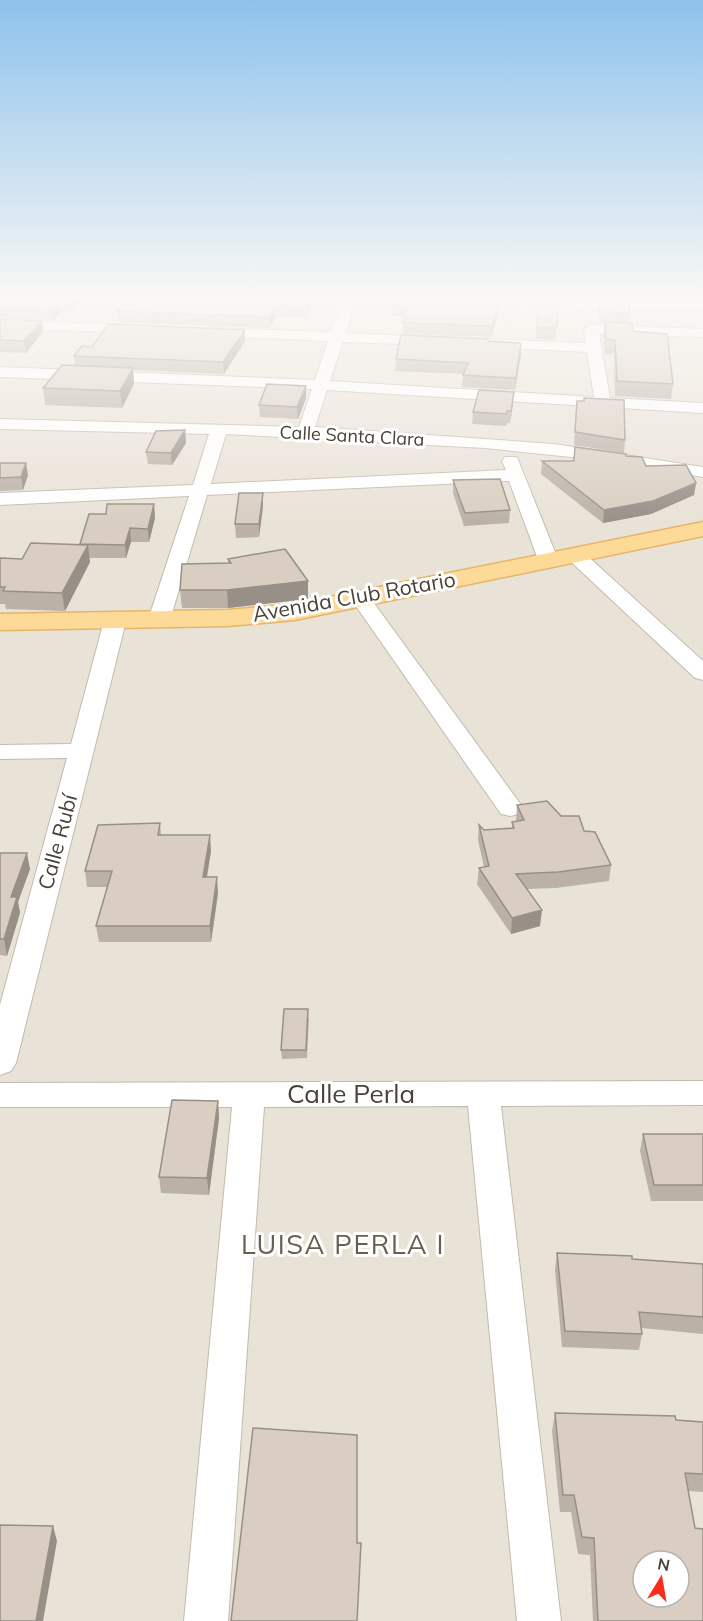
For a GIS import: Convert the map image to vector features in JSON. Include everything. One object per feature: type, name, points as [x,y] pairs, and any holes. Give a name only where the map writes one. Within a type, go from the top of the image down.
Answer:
[{"type":"main road","name":"Avenida Club Rotario","points":[[0,622],[228,618],[295,612],[703,529]]},
{"type":"street","points":[[41,374],[322,385],[703,408]]},
{"type":"street","points":[[305,433],[326,374]]},
{"type":"street","points":[[598,374],[603,403]]},
{"type":"street","name":"Calle Santa Clara","points":[[0,424],[219,429],[504,445],[556,449],[703,472]]},
{"type":"street","points":[[159,620],[219,429]]},
{"type":"street","points":[[504,445],[549,562]]},
{"type":"street","points":[[0,499],[516,475]]},
{"type":"street","points":[[576,556],[703,673]]},
{"type":"street","points":[[361,599],[510,808]]},
{"type":"street","name":"Calle Rubí","points":[[0,1063],[115,621]]},
{"type":"street","points":[[0,752],[81,751]]},
{"type":"street","points":[[483,1093],[539,1621]]},
{"type":"street","name":"Calle Perla","points":[[0,1095],[703,1093]]},
{"type":"street","points":[[206,1621],[249,1094]]},
{"type":"shaded area","points":[[0,374],[703,374],[703,1621],[0,1621]]},
{"type":"building","points":[[55,374],[130,374],[120,391],[43,388]]},
{"type":"building","points":[[464,374],[517,374],[516,378]]},
{"type":"building","points":[[617,374],[672,374],[673,384],[617,381]]},
{"type":"building","points":[[267,384],[306,386],[297,407],[259,405]]},
{"type":"building","points":[[479,390],[514,392],[511,411],[507,411],[507,414],[473,412]]},
{"type":"building","points":[[584,398],[624,400],[625,440],[575,432],[577,401],[584,401]]},
{"type":"building","points":[[185,430],[171,453],[146,452],[156,431]]},
{"type":"building","points":[[575,447],[642,457],[646,466],[686,465],[696,483],[653,501],[604,510],[542,461],[574,461]]},
{"type":"building","points":[[0,463],[26,463],[21,477],[0,478]]},
{"type":"building","points":[[500,479],[510,510],[465,513],[453,480]]},
{"type":"building","points":[[239,493],[263,493],[259,524],[235,524]]},
{"type":"building","points":[[107,504],[154,504],[148,529],[130,528],[125,545],[80,544],[89,514],[106,514]]},
{"type":"building","points":[[31,543],[88,545],[62,593],[3,591],[5,587],[0,587],[0,558],[22,559]]},
{"type":"building","points":[[285,549],[308,581],[227,590],[180,590],[182,564],[231,563],[228,559]]},
{"type":"building","points":[[547,801],[561,816],[579,816],[584,831],[595,832],[611,865],[558,872],[516,874],[542,910],[512,918],[479,868],[489,866],[479,825],[484,830],[514,828],[512,822],[524,820],[517,805]]},
{"type":"building","points":[[160,823],[158,835],[210,835],[203,877],[217,877],[210,926],[96,926],[112,871],[85,871],[98,825]]},
{"type":"building","points":[[0,853],[27,853],[11,897],[17,897],[4,939],[0,939]]},
{"type":"building","points":[[284,1009],[308,1009],[306,1050],[281,1050]]},
{"type":"building","points":[[172,1100],[218,1101],[207,1178],[159,1177]]},
{"type":"building","points":[[643,1134],[703,1134],[703,1185],[654,1185]]},
{"type":"building","points":[[557,1253],[632,1256],[632,1259],[703,1264],[703,1317],[639,1312],[642,1334],[565,1331]]},
{"type":"building","points":[[555,1413],[675,1416],[676,1420],[703,1422],[703,1474],[685,1473],[695,1528],[703,1529],[703,1621],[598,1621],[594,1538],[582,1537],[574,1495],[563,1495]]},
{"type":"building","points":[[253,1428],[357,1435],[357,1543],[361,1543],[357,1621],[231,1621]]},
{"type":"building","points":[[0,1525],[53,1526],[36,1621],[0,1621]]},
{"type":"district","name":"LUISA PERLA I","points":[[343,1245]]}]
